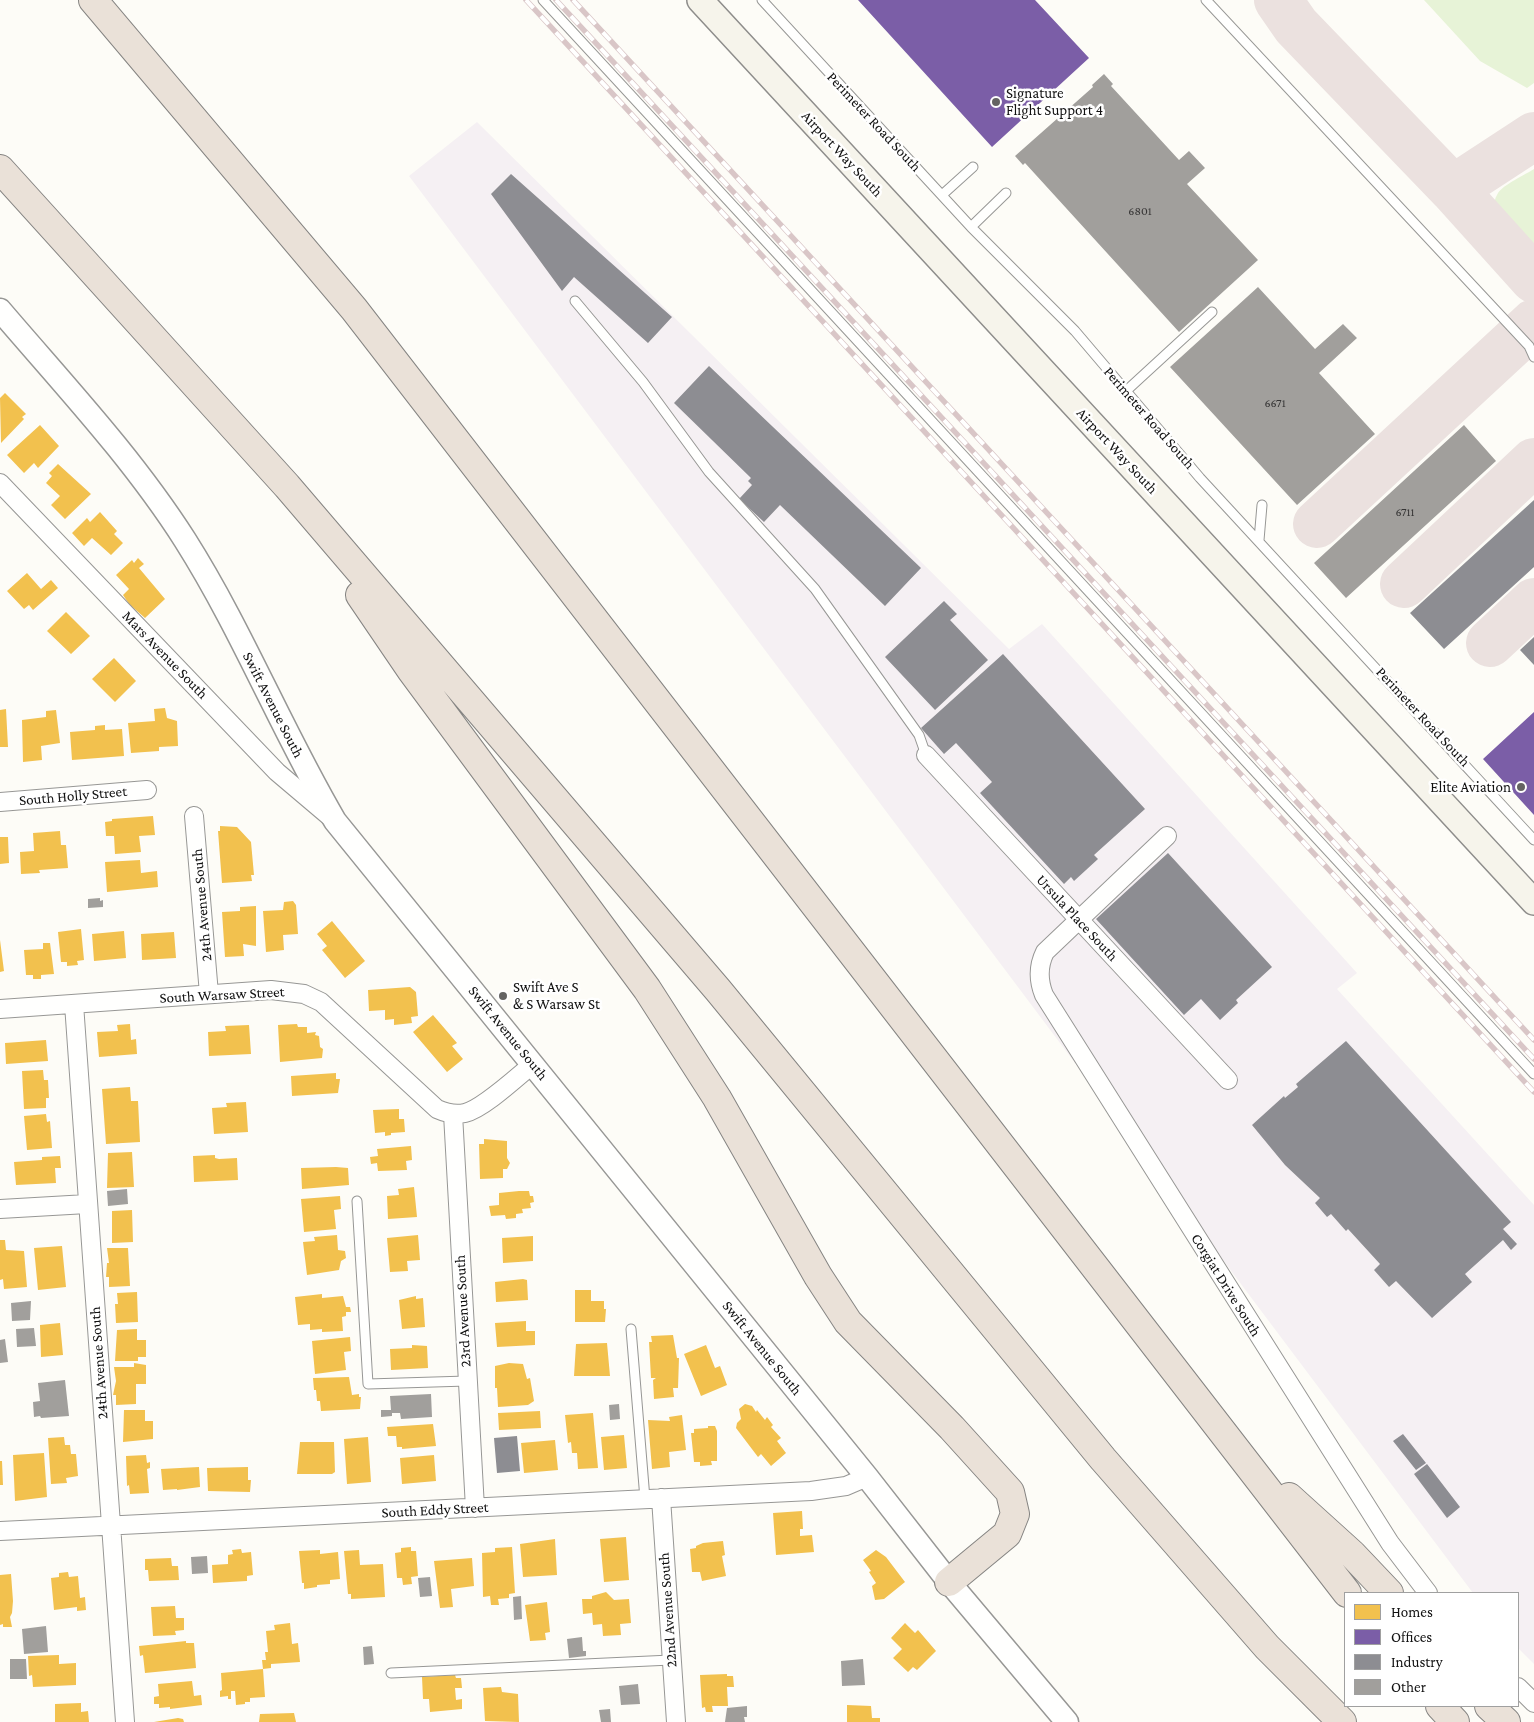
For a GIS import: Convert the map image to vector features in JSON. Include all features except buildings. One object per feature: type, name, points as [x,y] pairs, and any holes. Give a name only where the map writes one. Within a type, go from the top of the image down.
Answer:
[{"type":"highway","points":[[92,0],[354,309],[1242,1454],[1346,1592]]},
{"type":"highway","points":[[0,169],[287,486],[718,990],[1103,1459],[1267,1647],[1342,1722]]},
{"type":"highway","points":[[287,486],[411,670],[647,989],[716,1098],[818,1276],[848,1322],[965,1441],[1010,1492],[1015,1514],[1007,1534],[949,1582]]},
{"type":"highway","points":[[1242,1454],[1352,1554],[1388,1592]]},
{"type":"highway","points":[[1441,1707],[1455,1722]]},
{"type":"highway","points":[[1490,1707],[1506,1722]]},
{"type":"main road","name":"Airport Way South","points":[[700,0],[1534,902]]},
{"type":"street","name":"Swift Avenue South","points":[[0,310],[126,458],[170,517],[208,577],[304,768],[336,821],[867,1477],[949,1582],[1067,1722]]},
{"type":"street","name":"Mars Avenue South","points":[[0,483],[277,772],[336,821]]},
{"type":"street","name":"Ursula Place South","points":[[926,755],[1228,1080]]},
{"type":"street","name":"South Holly Street","points":[[0,802],[147,790]]},
{"type":"street","name":"24th Avenue South","points":[[194,816],[210,994]]},
{"type":"street","points":[[1078,920],[1167,836]]},
{"type":"street","name":"Corgiat Drive South","points":[[1078,920],[1045,952],[1039,971],[1039,983],[1044,995],[1390,1543],[1427,1592]]},
{"type":"street","name":"South Warsaw Street","points":[[0,1009],[271,990],[291,991],[321,1002],[437,1109],[453,1114]]},
{"type":"street","name":"24th Avenue South","points":[[74,1004],[125,1722]]},
{"type":"street","points":[[453,1114],[464,1113],[476,1108],[533,1064]]},
{"type":"street","name":"23rd Avenue South","points":[[453,1114],[475,1508]]},
{"type":"street","points":[[0,1209],[87,1204]]},
{"type":"street","name":"South Eddy Street","points":[[0,1531],[831,1490],[867,1477]]},
{"type":"street","name":"22nd Avenue South","points":[[653,1499],[676,1722]]},
{"type":"street","points":[[1519,1688],[1534,1703]]},
{"type":"lane","points":[[542,0],[1534,1074]]},
{"type":"lane","name":"Perimeter Road South","points":[[762,0],[971,227],[1075,331],[1200,478],[1260,540],[1534,840]]},
{"type":"lane","points":[[1206,0],[1529,346],[1534,357]]},
{"type":"lane","points":[[942,195],[973,167]]},
{"type":"lane","points":[[971,227],[1006,193]]},
{"type":"lane","points":[[575,300],[643,382],[709,472],[816,589],[919,735],[926,755]]},
{"type":"lane","points":[[1126,391],[1212,312]]},
{"type":"lane","points":[[1260,540],[1262,505]]},
{"type":"lane","points":[[357,1201],[368,1384],[467,1381]]},
{"type":"lane","points":[[631,1329],[653,1499]]},
{"type":"lane","points":[[391,1673],[670,1660]]},
{"type":"shaded area","points":[[477,122],[1009,649],[1042,624],[1357,973],[1337,989],[1534,1205],[1534,1664],[1519,1649],[1519,1592],[1472,1592],[409,176]]},
{"type":"green space","points":[[1424,0],[1534,0],[1534,83],[1527,88],[1480,61]]},
{"type":"green space","points":[[1534,169],[1534,259],[1511,238],[1498,221],[1494,212],[1494,203],[1498,193],[1509,183]]},
{"type":"taxiway","points":[[1278,0],[1296,26],[1453,189],[1534,279]]},
{"type":"taxiway","points":[[1453,189],[1534,136]]},
{"type":"taxiway","points":[[1317,524],[1534,323]]},
{"type":"taxiway","points":[[1404,584],[1534,462]]},
{"type":"taxiway","points":[[1490,643],[1534,602]]},
{"type":"railway","points":[[526,0],[1534,1092]]},
{"type":"railway","points":[[556,0],[1534,1059]]},
{"type":"railway","points":[[573,0],[1534,1040]]},
{"type":"place","name":"Signature Flight Support 4","points":[[996,102]]},
{"type":"place","name":"Elite Aviation","points":[[1521,787]]},
{"type":"place","name":"Swift Ave S & S Warsaw St","points":[[503,996]]}]
